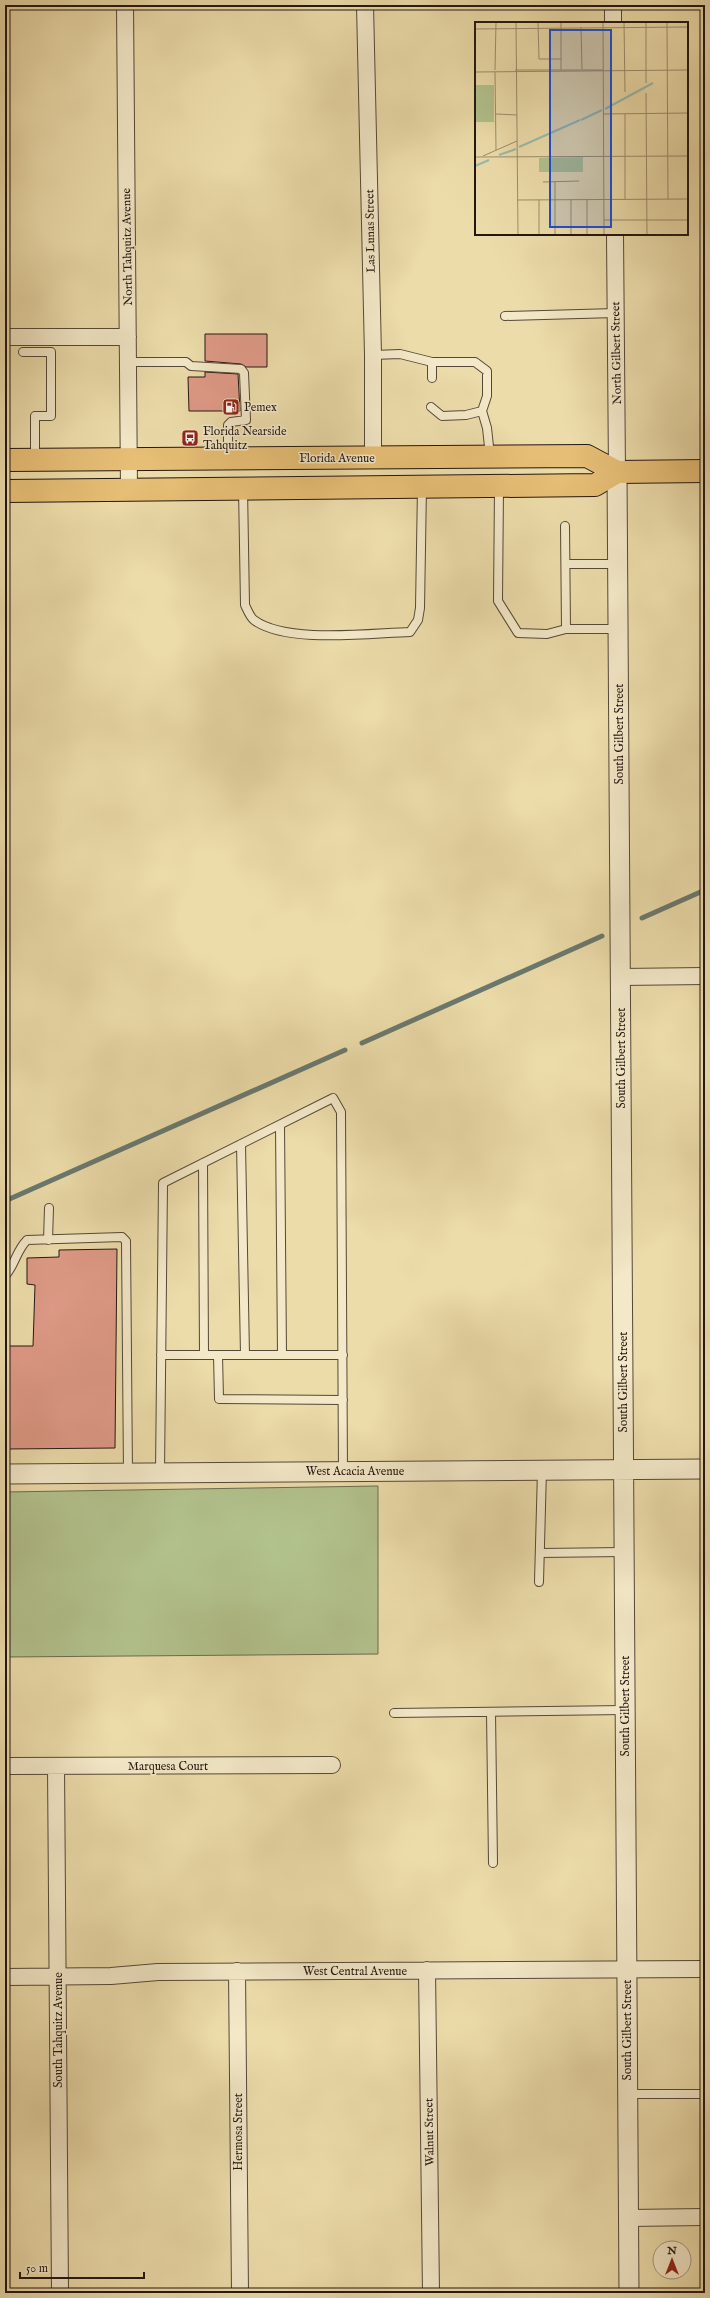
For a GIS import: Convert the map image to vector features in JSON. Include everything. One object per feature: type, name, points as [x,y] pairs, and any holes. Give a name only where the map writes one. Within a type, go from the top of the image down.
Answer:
[{"type":"main road","name":"Florida Avenue","points":[[5,460],[587,456],[617,472],[705,471]]},
{"type":"main road","points":[[243,488],[276,475],[367,473],[372,465],[373,457]]},
{"type":"main road","name":"Florida Avenue","points":[[9,493],[243,488],[595,485],[617,472]]},
{"type":"street","name":"North Tahquitz Avenue","points":[[125,5],[129,490]]},
{"type":"street","name":"Las Lunas Street","points":[[365,5],[373,355],[373,457]]},
{"type":"street","points":[[613,5],[613,22]]},
{"type":"street","name":"North Gilbert Street","points":[[615,235],[617,472]]},
{"type":"street","points":[[5,337],[128,337]]},
{"type":"street","name":"South Gilbert Street","points":[[617,472],[629,2293]]},
{"type":"street","points":[[620,977],[705,976]]},
{"type":"street","name":"West Acacia Avenue","points":[[5,1474],[705,1469]]},
{"type":"street","name":"Marquesa Court","points":[[5,1766],[332,1765]]},
{"type":"street","name":"South Tahquitz Avenue","points":[[56,1766],[60,2293]]},
{"type":"street","name":"West Central Avenue","points":[[5,1977],[57,1977],[158,1972],[237,1971],[705,1969]]},
{"type":"street","name":"Walnut Street","points":[[427,1970],[431,2293]]},
{"type":"street","name":"Hermosa Street","points":[[237,1971],[240,2293]]},
{"type":"street","points":[[628,2218],[705,2217]]},
{"type":"lane","points":[[505,316],[616,314]]},
{"type":"lane","points":[[23,352],[51,352],[51,416],[35,416],[35,460]]},
{"type":"lane","points":[[373,355],[400,354],[432,362],[475,362],[487,371],[487,396],[482,412],[487,428],[490,457]]},
{"type":"lane","points":[[128,362],[186,362],[190,366],[241,369],[244,373],[246,420],[230,422],[228,426],[228,458]]},
{"type":"lane","points":[[432,362],[432,378]]},
{"type":"lane","points":[[431,407],[442,416],[466,415],[482,412]]},
{"type":"lane","points":[[499,486],[498,600],[518,633],[547,634],[566,629],[618,629]]},
{"type":"lane","points":[[243,488],[245,605],[253,620],[275,630],[297,635],[410,632],[418,620],[420,608],[422,487]]},
{"type":"lane","points":[[565,526],[566,629]]},
{"type":"lane","points":[[566,564],[618,564]]},
{"type":"lane","points":[[160,1473],[163,1183],[333,1098],[341,1112],[343,1471]]},
{"type":"lane","points":[[280,1125],[282,1355]]},
{"type":"lane","points":[[241,1144],[245,1355]]},
{"type":"lane","points":[[203,1163],[204,1355]]},
{"type":"lane","points":[[48,1240],[49,1208]]},
{"type":"lane","points":[[5,1276],[11,1269],[20,1247],[27,1240],[122,1237],[126,1241],[128,1473]]},
{"type":"lane","points":[[161,1355],[343,1355]]},
{"type":"lane","points":[[218,1355],[219,1399],[343,1400]]},
{"type":"lane","points":[[539,1582],[542,1470]]},
{"type":"lane","points":[[540,1553],[624,1552]]},
{"type":"lane","points":[[394,1713],[625,1710]]},
{"type":"lane","points":[[491,1712],[493,1863]]},
{"type":"lane","points":[[627,2094],[705,2094]]},
{"type":"green space","points":[[378,1486],[378,1654],[5,1657],[5,1492]]},
{"type":"building","points":[[205,334],[267,334],[267,367],[246,367],[241,364],[205,361]]},
{"type":"building","points":[[205,372],[238,374],[240,411],[189,411],[188,377],[205,377]]},
{"type":"building","points":[[117,1249],[115,1448],[5,1449],[5,1346],[33,1346],[35,1285],[27,1284],[27,1258],[59,1257],[59,1250]]},
{"type":"waterway","points":[[642,918],[705,890]]},
{"type":"waterway","points":[[362,1043],[602,936]]},
{"type":"waterway","points":[[5,1201],[345,1050]]},
{"type":"place","name":"Pemex","points":[[231,407]]},
{"type":"place","name":"Florida Nearside Tahquitz","points":[[190,438]]}]
